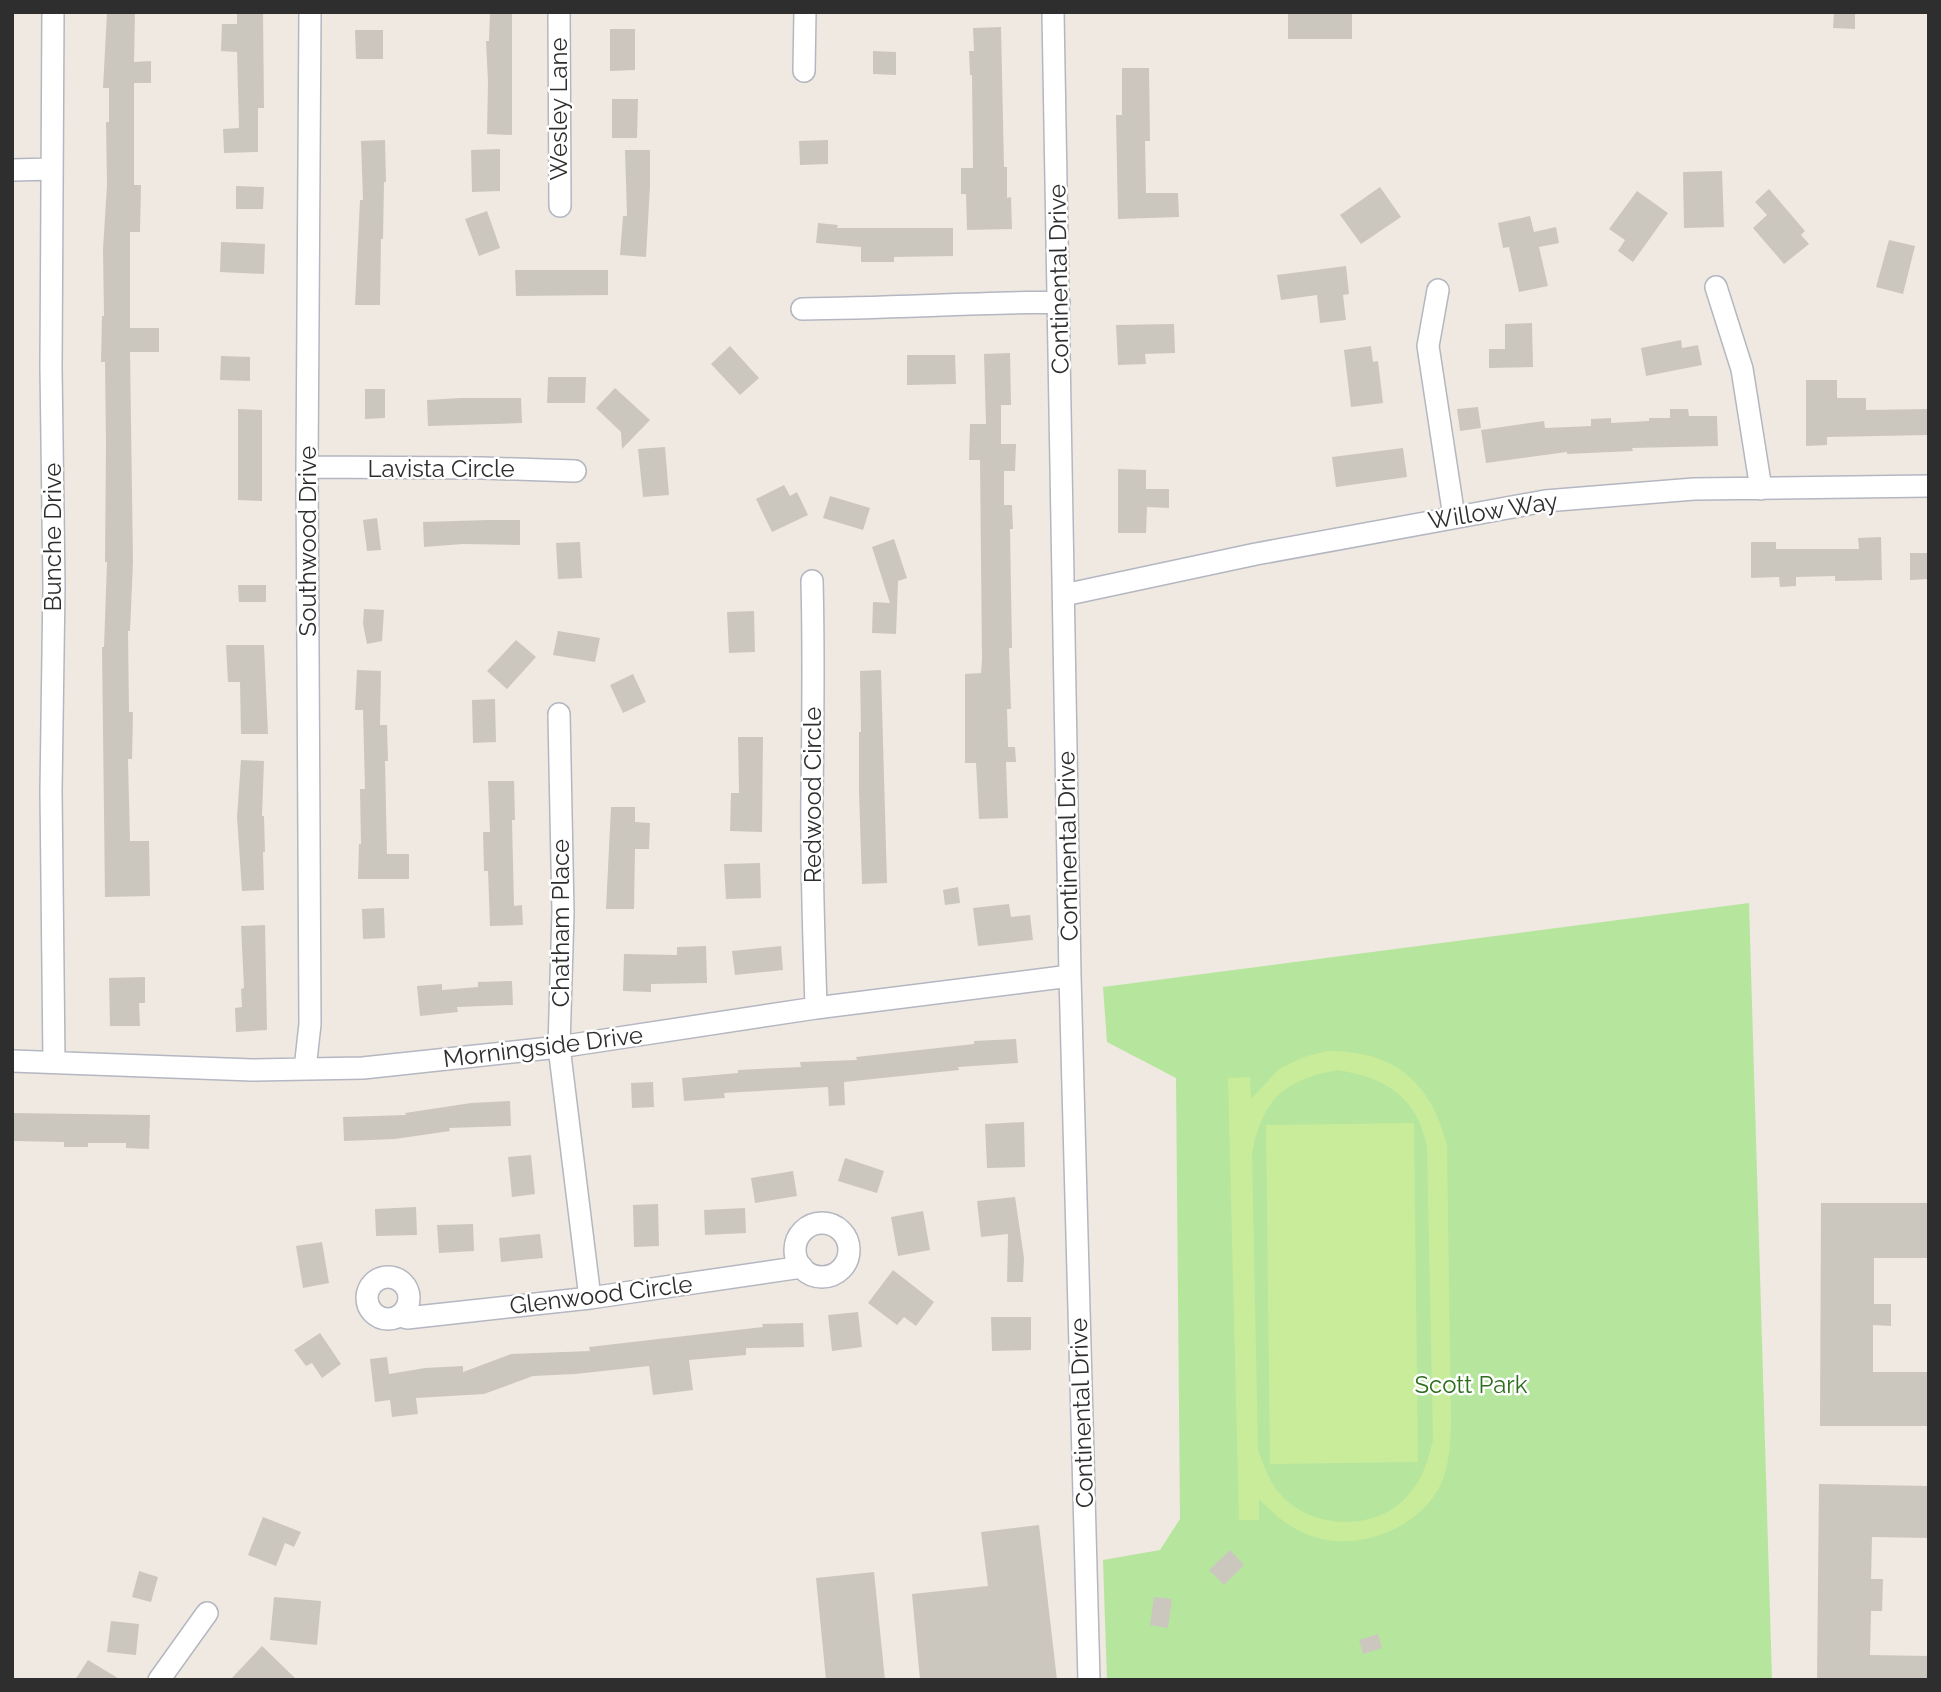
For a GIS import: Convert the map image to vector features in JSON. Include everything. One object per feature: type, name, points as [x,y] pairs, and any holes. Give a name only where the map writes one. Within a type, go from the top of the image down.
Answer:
[{"type":"street","name":"Bunche Drive","points":[[53,12],[51,169],[54,586],[51,817],[54,1061]]},
{"type":"street","name":"Southwood Drive","points":[[305,1069],[310,1024],[307,467],[310,12]]},
{"type":"street","name":"Wesley Lane","points":[[559,12],[560,206]]},
{"type":"street","points":[[804,71],[805,12]]},
{"type":"street","name":"Continental Drive","points":[[1053,12],[1070,976],[1089,1680]]},
{"type":"street","points":[[12,170],[51,169]]},
{"type":"street","points":[[1716,286],[1742,369],[1761,489]]},
{"type":"street","points":[[1438,290],[1428,346],[1454,517]]},
{"type":"street","points":[[802,309],[1059,302]]},
{"type":"street","name":"Lavista Circle","points":[[307,467],[575,471]]},
{"type":"street","name":"Willow Way","points":[[1064,595],[1256,554],[1545,501],[1640,492],[1929,486]]},
{"type":"street","name":"Redwood Circle","points":[[812,582],[815,664],[812,797],[816,1008]]},
{"type":"street","name":"Chatham Place","points":[[559,714],[563,912],[559,1047],[590,1298]]},
{"type":"street","name":"Morningside Drive","points":[[12,1061],[239,1070],[363,1068],[559,1047],[816,1008],[1070,976]]},
{"type":"street","name":"Glenwood Circle","points":[[400,1316],[407,1318],[590,1298],[802,1267]]},
{"type":"street","points":[[159,1680],[207,1613]]},
{"type":"green space","name":"Scott Park","points":[[1749,903],[1772,1680],[1107,1680],[1103,1560],[1160,1550],[1180,1519],[1176,1078],[1107,1042],[1103,987]]},
{"type":"green space","points":[[1327,1051],[1351,1052],[1390,1064],[1406,1074],[1431,1103],[1447,1145],[1451,1425],[1446,1469],[1436,1493],[1411,1519],[1378,1536],[1360,1540],[1323,1539],[1306,1534],[1281,1519],[1259,1499],[1259,1520],[1239,1520],[1228,1078],[1250,1077],[1251,1099],[1279,1069],[1304,1057]],"holes":[[[1338,1070],[1385,1085],[1408,1103],[1423,1130],[1427,1148],[1433,1440],[1427,1462],[1414,1488],[1397,1506],[1366,1520],[1350,1522],[1316,1517],[1287,1501],[1273,1484],[1258,1450],[1252,1153],[1262,1118],[1270,1105],[1290,1086],[1303,1079]]]},
{"type":"green space","points":[[1414,1123],[1418,1462],[1270,1464],[1266,1125]]},
{"type":"building","points":[[107,12],[135,12],[134,62],[151,61],[151,83],[134,83],[134,185],[141,185],[140,232],[130,232],[130,328],[159,328],[159,352],[130,352],[133,562],[128,631],[129,712],[133,712],[132,759],[128,759],[130,841],[149,841],[150,896],[105,897],[102,647],[107,562],[105,362],[101,362],[107,185],[106,122],[109,122],[109,88],[103,88]]},
{"type":"building","points":[[237,12],[263,12],[264,108],[258,108],[258,152],[224,153],[223,129],[239,128],[237,52],[221,51],[222,24],[237,24]]},
{"type":"building","points":[[490,12],[512,12],[512,135],[487,134],[486,41],[489,41]]},
{"type":"building","points":[[1288,12],[1352,12],[1352,39],[1288,39]]},
{"type":"building","points":[[1834,12],[1855,12],[1855,29],[1833,28]]},
{"type":"building","points":[[1001,27],[1004,167],[1007,167],[1007,198],[1011,197],[1012,229],[967,230],[966,194],[961,194],[961,168],[973,168],[972,75],[969,51],[974,51],[973,28]]},
{"type":"building","points":[[610,29],[635,29],[635,70],[610,71]]},
{"type":"building","points":[[355,30],[383,30],[383,59],[356,59]]},
{"type":"building","points":[[873,51],[896,52],[896,75],[873,74]]},
{"type":"building","points":[[1122,68],[1149,68],[1150,141],[1145,141],[1146,193],[1178,193],[1179,217],[1118,219],[1116,115],[1122,115]]},
{"type":"building","points":[[612,99],[638,99],[637,138],[612,138]]},
{"type":"building","points":[[385,140],[386,182],[381,239],[380,305],[355,305],[360,200],[363,200],[361,141]]},
{"type":"building","points":[[828,140],[828,164],[800,165],[799,141]]},
{"type":"building","points":[[500,149],[500,191],[472,192],[471,150]]},
{"type":"building","points":[[625,150],[650,150],[646,257],[620,255],[623,216],[627,216]]},
{"type":"building","points":[[1722,171],[1724,227],[1684,228],[1683,172]]},
{"type":"building","points":[[236,186],[264,187],[263,209],[236,209]]},
{"type":"building","points":[[1380,187],[1401,217],[1361,244],[1340,215]]},
{"type":"building","points":[[1769,189],[1805,231],[1801,235],[1809,244],[1784,264],[1753,228],[1767,215],[1755,202]]},
{"type":"building","points":[[1637,191],[1668,213],[1633,262],[1618,251],[1625,240],[1609,229]]},
{"type":"building","points":[[487,211],[500,248],[479,256],[465,219]]},
{"type":"building","points":[[1530,216],[1534,232],[1556,227],[1559,243],[1539,247],[1548,286],[1519,292],[1509,247],[1503,248],[1498,223]]},
{"type":"building","points":[[818,223],[838,225],[837,228],[953,228],[953,256],[894,257],[894,262],[861,262],[861,247],[816,243]]},
{"type":"building","points":[[1889,240],[1915,246],[1903,294],[1876,287]]},
{"type":"building","points":[[221,242],[265,244],[264,274],[220,272]]},
{"type":"building","points":[[1346,266],[1349,294],[1343,295],[1346,320],[1320,323],[1317,295],[1281,300],[1277,275]]},
{"type":"building","points":[[515,270],[608,270],[608,295],[516,296]]},
{"type":"building","points":[[1532,323],[1533,367],[1489,368],[1489,349],[1505,349],[1505,324]]},
{"type":"building","points":[[1174,324],[1175,353],[1145,354],[1146,364],[1118,365],[1116,325]]},
{"type":"building","points":[[1681,340],[1682,348],[1698,345],[1702,365],[1646,376],[1641,348]]},
{"type":"building","points":[[730,346],[759,378],[740,395],[711,364]]},
{"type":"building","points":[[1371,346],[1373,362],[1378,361],[1383,403],[1351,407],[1344,350]]},
{"type":"building","points":[[1010,353],[1011,405],[1001,405],[1001,444],[1016,444],[1015,471],[1004,471],[1004,505],[1012,505],[1012,648],[1009,648],[1011,709],[1007,709],[1008,747],[1015,747],[1016,762],[1006,762],[1008,818],[979,819],[976,763],[965,763],[965,674],[981,673],[982,659],[980,460],[969,460],[970,424],[986,424],[984,354]]},
{"type":"building","points":[[907,355],[955,355],[956,384],[907,385]]},
{"type":"building","points":[[221,356],[250,357],[250,381],[220,380]]},
{"type":"building","points":[[548,377],[586,377],[585,403],[547,403]]},
{"type":"building","points":[[1806,380],[1837,380],[1837,398],[1866,398],[1866,410],[1929,409],[1929,435],[1827,437],[1827,445],[1806,446]]},
{"type":"building","points":[[615,388],[650,420],[622,449],[621,432],[596,408]]},
{"type":"building","points":[[365,389],[385,389],[385,418],[365,419]]},
{"type":"building","points":[[521,398],[522,423],[428,426],[427,400]]},
{"type":"building","points":[[1478,407],[1481,428],[1460,431],[1457,409]]},
{"type":"building","points":[[238,409],[262,410],[262,501],[238,500]]},
{"type":"building","points":[[1670,409],[1688,409],[1689,416],[1717,416],[1718,446],[1567,452],[1486,463],[1481,430],[1544,421],[1545,428],[1591,426],[1591,419],[1611,418],[1611,423],[1649,421],[1649,418],[1670,418]]},
{"type":"building","points":[[665,447],[669,495],[643,497],[638,449]]},
{"type":"building","points":[[1403,448],[1407,477],[1336,487],[1332,457]]},
{"type":"building","points":[[1118,469],[1146,470],[1146,489],[1169,489],[1169,508],[1147,507],[1146,533],[1118,533]]},
{"type":"building","points":[[784,485],[790,496],[797,492],[808,515],[772,532],[756,499]]},
{"type":"building","points":[[830,496],[870,508],[863,530],[823,518]]},
{"type":"building","points":[[377,518],[381,550],[367,551],[363,520]]},
{"type":"building","points":[[520,520],[520,545],[463,544],[424,547],[423,522]]},
{"type":"building","points":[[1881,537],[1882,580],[1835,581],[1835,576],[1796,577],[1796,586],[1780,587],[1779,577],[1751,578],[1751,542],[1776,542],[1776,549],[1859,549],[1858,538]]},
{"type":"building","points":[[894,539],[907,578],[898,581],[896,634],[872,633],[873,602],[890,603],[872,547]]},
{"type":"building","points":[[580,542],[582,578],[558,579],[556,543]]},
{"type":"building","points":[[1910,553],[1929,553],[1929,579],[1910,580]]},
{"type":"building","points":[[238,585],[266,585],[266,602],[239,602]]},
{"type":"building","points":[[364,609],[384,610],[382,641],[367,644],[363,624]]},
{"type":"building","points":[[754,611],[755,652],[729,653],[727,612]]},
{"type":"building","points":[[558,631],[600,638],[595,662],[553,655]]},
{"type":"building","points":[[516,640],[536,657],[507,689],[487,671]]},
{"type":"building","points":[[226,645],[264,645],[268,734],[241,734],[240,682],[228,682]]},
{"type":"building","points":[[357,670],[381,671],[380,725],[387,725],[387,854],[409,854],[409,879],[358,879],[361,844],[360,789],[365,789],[363,710],[355,710]]},
{"type":"building","points":[[881,670],[887,883],[862,884],[859,791],[860,671]]},
{"type":"building","points":[[633,674],[646,702],[623,713],[610,685]]},
{"type":"building","points":[[495,699],[496,742],[473,743],[472,700]]},
{"type":"building","points":[[738,737],[763,737],[762,832],[730,831],[731,793],[739,793]]},
{"type":"building","points":[[241,760],[264,761],[264,890],[242,891],[237,817]]},
{"type":"building","points":[[488,781],[514,781],[514,906],[522,905],[523,925],[490,926],[483,832],[490,832]]},
{"type":"building","points":[[611,807],[635,807],[635,822],[650,823],[649,849],[635,849],[634,909],[606,909]]},
{"type":"building","points":[[760,863],[761,898],[726,899],[724,864]]},
{"type":"building","points":[[958,887],[960,903],[945,905],[943,890]]},
{"type":"building","points":[[1009,904],[1011,917],[1030,915],[1033,940],[978,946],[973,908]]},
{"type":"building","points":[[384,908],[385,938],[363,939],[362,909]]},
{"type":"building","points":[[265,925],[267,1030],[236,1032],[235,1008],[242,1007],[241,989],[244,988],[241,926]]},
{"type":"building","points":[[706,946],[707,983],[651,984],[651,992],[623,991],[624,954],[677,955],[677,947]]},
{"type":"building","points":[[781,946],[783,970],[735,975],[732,951]]},
{"type":"building","points":[[145,977],[145,1003],[139,1003],[140,1026],[110,1026],[109,978]]},
{"type":"building","points":[[512,981],[513,1005],[457,1007],[458,1012],[420,1016],[417,986],[442,984],[442,990],[478,987],[478,982]]},
{"type":"building","points":[[1016,1039],[1018,1063],[958,1067],[959,1070],[844,1082],[845,1105],[829,1106],[828,1087],[724,1093],[725,1098],[684,1101],[682,1078],[738,1073],[738,1070],[801,1067],[800,1062],[857,1060],[856,1057],[974,1044],[974,1041]]},
{"type":"building","points":[[653,1082],[654,1107],[632,1108],[631,1083]]},
{"type":"building","points":[[510,1101],[511,1126],[449,1128],[450,1131],[395,1139],[344,1141],[343,1117],[406,1115],[405,1113],[471,1103]]},
{"type":"building","points":[[12,1113],[150,1115],[149,1149],[126,1148],[126,1143],[88,1143],[88,1147],[64,1147],[64,1142],[12,1141]]},
{"type":"building","points":[[1024,1122],[1025,1167],[987,1168],[985,1124]]},
{"type":"building","points":[[531,1155],[535,1194],[512,1197],[508,1157]]},
{"type":"building","points":[[845,1158],[884,1171],[877,1193],[838,1181]]},
{"type":"building","points":[[793,1171],[797,1196],[755,1203],[751,1178]]},
{"type":"building","points":[[1015,1197],[1024,1258],[1023,1282],[1007,1282],[1008,1234],[981,1237],[977,1201]]},
{"type":"building","points":[[1821,1203],[1929,1203],[1929,1258],[1874,1258],[1874,1304],[1891,1304],[1891,1326],[1873,1325],[1873,1372],[1929,1372],[1929,1426],[1820,1426]]},
{"type":"building","points":[[658,1204],[659,1246],[634,1247],[633,1205]]},
{"type":"building","points":[[416,1207],[417,1235],[376,1236],[375,1209]]},
{"type":"building","points":[[745,1208],[746,1233],[705,1235],[704,1210]]},
{"type":"building","points":[[923,1211],[930,1250],[898,1256],[891,1217]]},
{"type":"building","points":[[473,1224],[474,1251],[439,1253],[437,1225]]},
{"type":"building","points":[[540,1234],[543,1258],[501,1262],[499,1238]]},
{"type":"building","points":[[322,1242],[329,1283],[303,1288],[296,1246]]},
{"type":"building","points":[[893,1270],[934,1302],[916,1326],[904,1317],[897,1325],[868,1303]]},
{"type":"building","points":[[858,1312],[862,1347],[832,1351],[828,1315]]},
{"type":"building","points":[[991,1317],[1031,1317],[1031,1350],[992,1351]]},
{"type":"building","points":[[803,1323],[804,1347],[746,1348],[746,1355],[689,1360],[693,1390],[653,1395],[649,1366],[533,1376],[484,1394],[416,1398],[418,1414],[392,1417],[390,1400],[375,1402],[370,1359],[387,1357],[389,1374],[463,1366],[463,1372],[511,1354],[590,1351],[589,1347],[763,1327],[762,1324]]},
{"type":"building","points":[[320,1333],[341,1364],[322,1378],[312,1363],[306,1366],[294,1350]]},
{"type":"building","points":[[1819,1484],[1929,1486],[1929,1538],[1872,1537],[1871,1579],[1883,1579],[1882,1611],[1871,1611],[1870,1655],[1929,1656],[1929,1680],[1817,1680]]},
{"type":"building","points":[[263,1517],[301,1532],[294,1547],[285,1543],[276,1566],[248,1555]]},
{"type":"building","points":[[1039,1525],[1057,1680],[920,1680],[912,1594],[988,1586],[981,1532]]},
{"type":"building","points":[[1230,1550],[1244,1565],[1224,1585],[1209,1570]]},
{"type":"building","points":[[139,1571],[158,1577],[151,1602],[132,1597]]},
{"type":"building","points":[[874,1572],[885,1680],[826,1680],[816,1578]]},
{"type":"building","points":[[274,1597],[321,1601],[317,1645],[270,1640]]},
{"type":"building","points":[[1154,1597],[1172,1599],[1168,1628],[1150,1625]]},
{"type":"building","points":[[111,1621],[139,1624],[136,1655],[107,1652]]},
{"type":"building","points":[[1378,1634],[1382,1648],[1363,1654],[1359,1640]]},
{"type":"building","points":[[262,1646],[297,1680],[230,1680]]},
{"type":"building","points":[[88,1660],[121,1680],[75,1680]]}]
